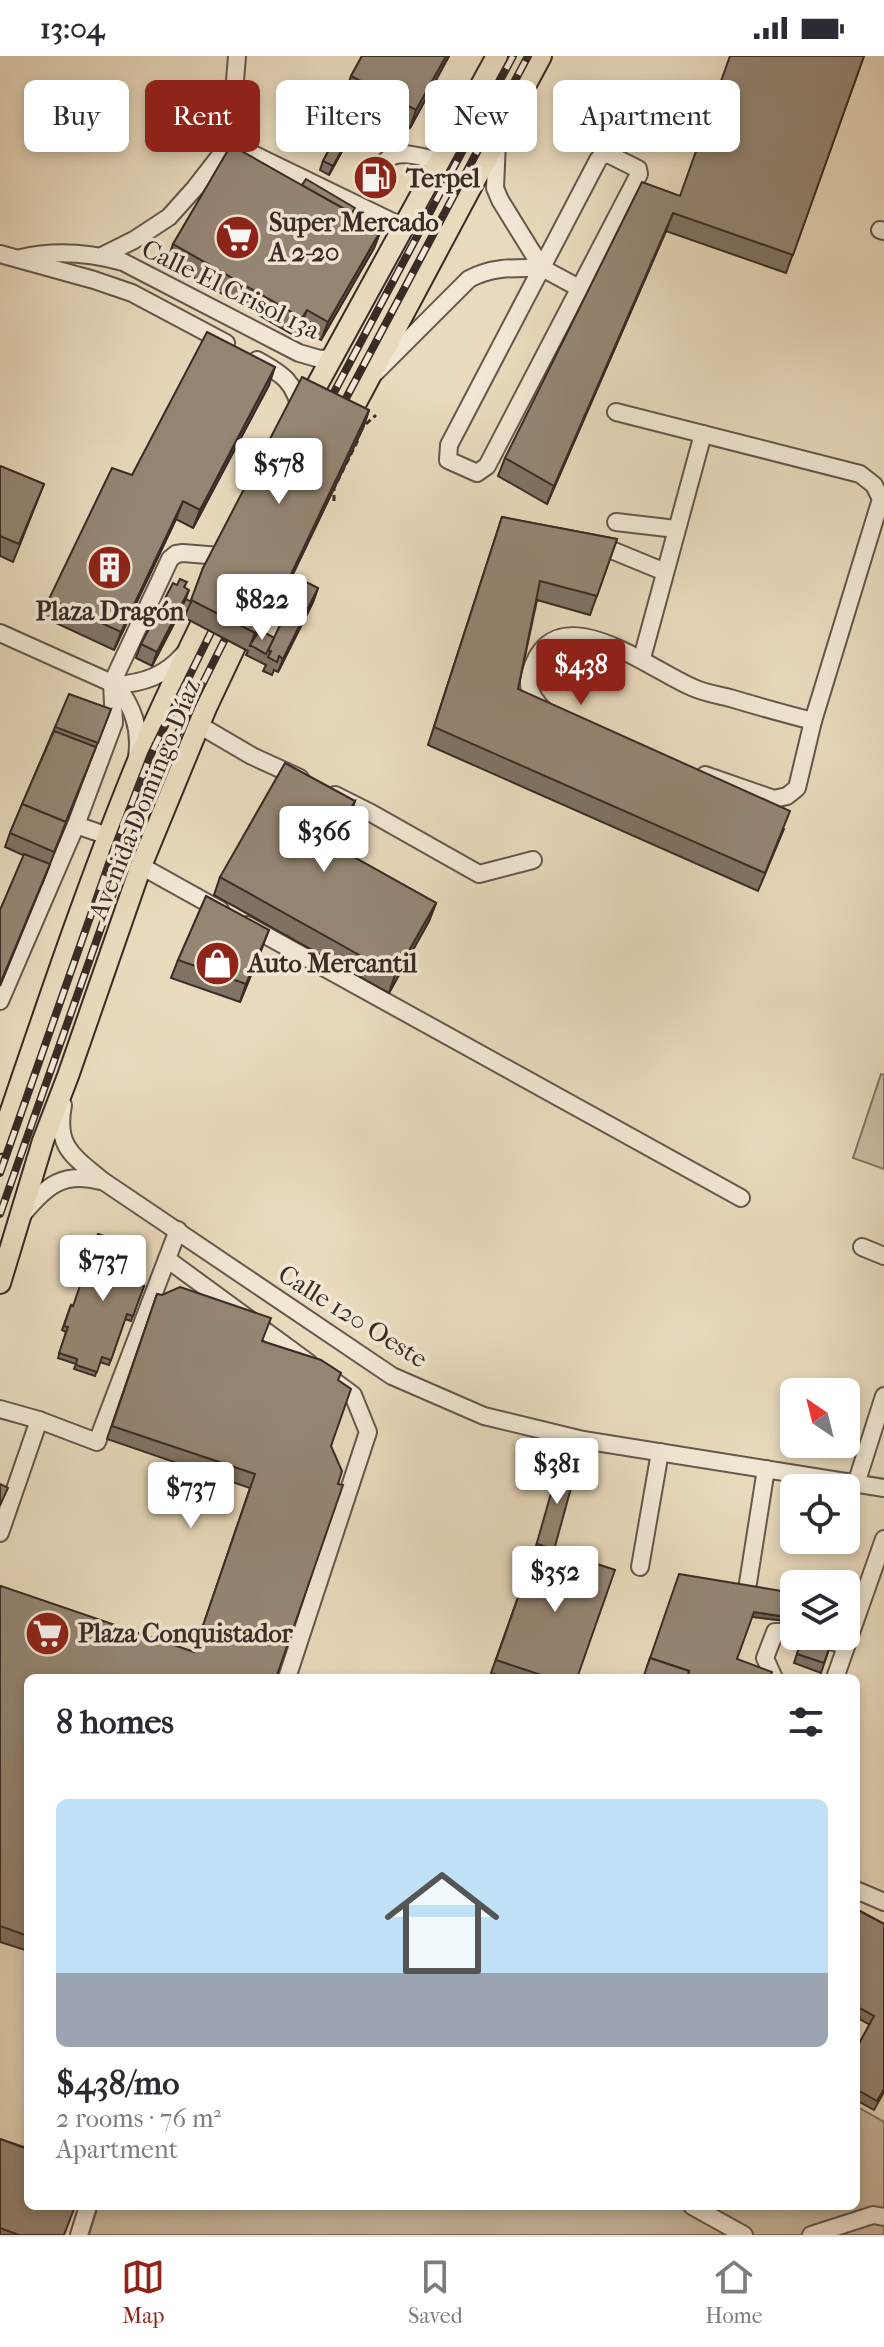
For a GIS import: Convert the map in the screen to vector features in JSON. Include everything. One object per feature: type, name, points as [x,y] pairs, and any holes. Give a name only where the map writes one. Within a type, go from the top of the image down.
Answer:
[{"type":"main road","points":[[298,421],[497,56]]},
{"type":"main road","points":[[528,80],[541,56]]},
{"type":"main road","points":[[333,445],[489,152]]},
{"type":"main road","name":"Avenida Domingo Díaz","points":[[0,1143],[135,767],[237,550]]},
{"type":"main road","name":"Avenida Domingo Díaz","points":[[0,1283],[43,1141],[141,866],[199,725],[252,610]]},
{"type":"street","points":[[235,80],[237,56]]},
{"type":"street","points":[[102,256],[169,217],[223,152]]},
{"type":"street","points":[[251,152],[362,200],[403,227]]},
{"type":"street","points":[[496,152],[495,188],[542,268]]},
{"type":"street","points":[[385,162],[396,153],[440,161]]},
{"type":"street","points":[[608,154],[634,165],[639,174],[487,466],[477,473],[448,460],[449,445],[542,268],[601,156],[608,154]]},
{"type":"street","name":"Calle El Crisol 13a","points":[[8,256],[43,253],[102,256],[138,268],[299,353],[320,359],[331,358]]},
{"type":"street","name":"Calle El Crisol 13a","points":[[8,256],[132,293],[281,373],[298,399],[298,421]]},
{"type":"street","points":[[367,382],[469,279],[482,272],[497,268],[542,268],[579,288]]},
{"type":"street","points":[[213,335],[224,313]]},
{"type":"street","points":[[616,412],[860,474],[874,485],[881,499],[813,721],[797,788],[787,796],[774,799],[693,771]]},
{"type":"street","points":[[642,658],[703,434]]},
{"type":"street","points":[[616,522],[676,529]]},
{"type":"street","points":[[609,549],[665,572]]},
{"type":"street","points":[[0,1001],[76,825],[114,723],[114,684],[170,559],[183,553],[237,550]]},
{"type":"street","points":[[0,633],[114,684],[134,684],[151,679],[181,659],[191,644]]},
{"type":"street","points":[[558,717],[544,711],[532,697],[529,678],[536,660],[548,643],[567,634],[589,638],[642,658],[694,688],[813,721]]},
{"type":"street","points":[[114,684],[134,715],[138,732],[135,767]]},
{"type":"street","points":[[199,725],[252,756],[371,813],[479,874],[533,860]]},
{"type":"street","points":[[76,825],[108,836]]},
{"type":"street","points":[[141,866],[741,1198]]},
{"type":"street","name":"Calle 120 Oeste","points":[[68,1076],[59,1127],[70,1154],[103,1181],[392,1376],[484,1416],[583,1440],[796,1474]]},
{"type":"street","points":[[18,1220],[37,1197],[56,1183],[84,1176],[103,1181]]},
{"type":"street","points":[[0,1409],[97,1442],[178,1230]]},
{"type":"street","points":[[862,1247],[884,1256]]},
{"type":"street","points":[[167,1259],[353,1395],[368,1432],[288,1674]]},
{"type":"street","points":[[859,1474],[884,1396]]},
{"type":"street","points":[[0,1533],[39,1420]]},
{"type":"street","points":[[640,1567],[660,1452]]},
{"type":"street","points":[[748,1583],[766,1469]]},
{"type":"street","name":"Calle 120 Oeste","points":[[860,1485],[884,1488]]},
{"type":"street","points":[[860,1607],[884,1539]]},
{"type":"street","points":[[772,1674],[765,1658],[775,1632],[780,1632]]},
{"type":"street","points":[[836,1674],[845,1650]]},
{"type":"street","points":[[860,1892],[884,1902]]},
{"type":"street","points":[[79,2235],[87,2210]]},
{"type":"street","points":[[699,2210],[744,2235]]},
{"type":"street","points":[[811,2235],[873,2215],[884,2217]]},
{"type":"path","points":[[366,423],[376,415]]},
{"type":"path","points":[[334,501],[334,488],[360,436]]},
{"type":"path","points":[[279,588],[292,594],[295,589],[307,595]]},
{"type":"shaded area","points":[[881,1074],[884,1075],[884,1169],[853,1158]]},
{"type":"shaded area","points":[[860,2108],[884,2122],[884,2235],[89,2235],[97,2210],[860,2210]]},
{"type":"building","points":[[362,56],[446,56],[433,80],[425,80],[425,94],[416,110],[409,106],[409,80],[359,80],[351,76]]},
{"type":"building","points":[[730,56],[864,56],[793,255],[673,213],[554,486],[505,458],[642,182],[680,196],[696,152],[740,152],[740,80],[721,80]]},
{"type":"building","points":[[227,152],[243,152],[381,230],[328,322],[307,310],[302,318],[173,244]]},
{"type":"building","points":[[328,152],[341,152],[333,166],[323,161]]},
{"type":"building","points":[[306,179],[355,208],[352,213],[302,185]]},
{"type":"building","points":[[207,332],[275,367],[200,510],[183,501],[121,632],[49,599],[112,468],[132,475]]},
{"type":"building","points":[[302,377],[369,410],[276,606],[255,633],[191,600],[203,568]]},
{"type":"building","points":[[0,466],[44,484],[19,544],[0,536]]},
{"type":"building","points":[[502,517],[617,539],[597,596],[540,581],[518,689],[790,811],[765,873],[434,727]]},
{"type":"building","points":[[180,579],[187,582],[184,587],[189,590],[157,652],[141,644],[173,583],[177,585]]},
{"type":"building","points":[[302,580],[318,588],[283,659],[279,656],[277,662],[268,657],[271,651],[268,650]]},
{"type":"building","points":[[186,599],[191,602],[184,618],[177,615]]},
{"type":"building","points":[[260,630],[274,638],[266,654],[250,645]]},
{"type":"building","points":[[69,694],[111,709],[98,743],[55,727]]},
{"type":"building","points":[[54,731],[96,747],[66,822],[22,804]]},
{"type":"building","points":[[285,763],[355,801],[331,844],[436,903],[395,975],[220,877]]},
{"type":"building","points":[[22,804],[66,822],[54,852],[10,833]]},
{"type":"building","points":[[24,854],[50,864],[0,984],[0,910]]},
{"type":"building","name":"Auto Mercantil","points":[[206,896],[269,930],[246,984],[178,960]]},
{"type":"building","points":[[98,1234],[128,1244],[126,1247],[138,1251],[134,1261],[144,1264],[137,1284],[144,1286],[133,1316],[127,1314],[111,1360],[102,1357],[97,1372],[76,1365],[77,1359],[59,1353],[68,1327],[64,1326]]},
{"type":"building","name":"Plaza Conquistador","points":[[180,1287],[271,1318],[262,1341],[321,1360],[341,1373],[338,1380],[351,1389],[331,1446],[342,1471],[338,1484],[343,1485],[277,1674],[24,1674],[24,1935],[0,1926],[1,1586],[194,1652],[255,1474],[112,1426],[157,1294],[162,1295]]},
{"type":"building","points":[[560,1462],[577,1466],[554,1550],[537,1544],[534,1553]]},
{"type":"building","points":[[0,1484],[8,1488],[0,1505]]},
{"type":"building","points":[[537,1544],[615,1570],[578,1674],[538,1674],[496,1660]]},
{"type":"building","points":[[679,1574],[780,1591],[780,1616],[754,1612],[737,1659],[771,1674],[688,1674],[689,1671],[650,1658]]},
{"type":"building","points":[[798,1650],[829,1650],[824,1663],[797,1654]]},
{"type":"building","points":[[650,1658],[689,1671],[688,1674],[644,1674]]},
{"type":"building","points":[[860,1911],[884,1924],[884,2089],[877,2101],[860,2091],[860,2042],[874,2016],[860,2008]]},
{"type":"building","points":[[0,2139],[24,2148],[24,2210],[73,2210],[64,2235],[19,2235],[0,2228]]},
{"type":"tunnel","points":[[365,195],[385,162]]},
{"type":"railway","points":[[323,413],[513,56]]},
{"type":"railway","points":[[335,419],[528,56]]},
{"type":"railway","points":[[0,1173],[113,852],[151,754],[221,612]]},
{"type":"railway","points":[[0,1214],[126,857],[163,763],[235,619]]},
{"type":"place","name":"Terpel","points":[[375,178]]},
{"type":"place","name":"Super Mercado A 2-20","points":[[238,237]]},
{"type":"place","name":"Plaza Dragón","points":[[110,568]]},
{"type":"place","name":"Auto Mercantil","points":[[217,963]]},
{"type":"place","name":"Plaza Conquistador","points":[[47,1633]]}]
